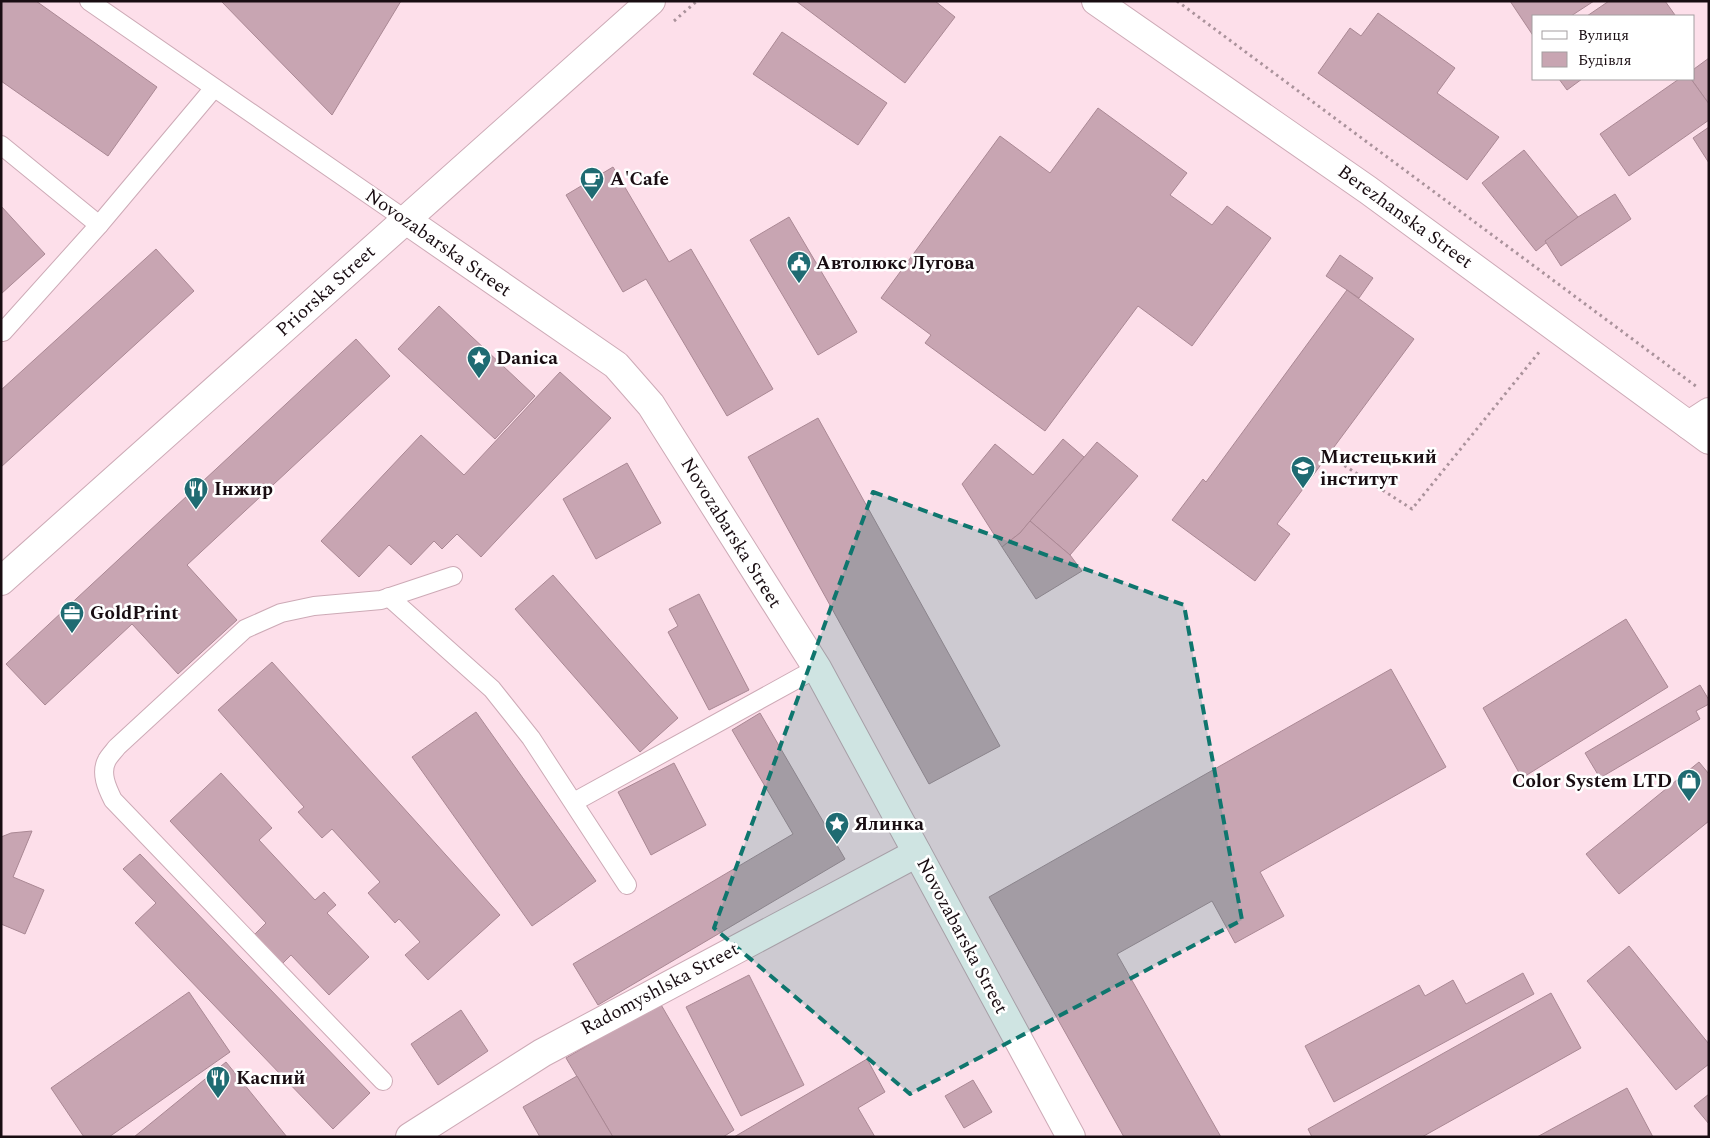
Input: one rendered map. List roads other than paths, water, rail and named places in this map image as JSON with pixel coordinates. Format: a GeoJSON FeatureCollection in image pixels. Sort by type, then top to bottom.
{"type":"FeatureCollection","features":[{"type":"Feature","properties":{"kind":"street","name":"Priorska Street"},"geometry":{"type":"LineString","coordinates":[[1,581],[651,1]]}},
{"type":"Feature","properties":{"kind":"street","name":"Berezhanska Street"},"geometry":{"type":"LineString","coordinates":[[1096,1],[1702,426]]}},
{"type":"Feature","properties":{"kind":"street","name":"Novozabarska Street"},"geometry":{"type":"LineString","coordinates":[[406,220],[616,365],[651,405],[817,668],[1071,1137]]}},
{"type":"Feature","properties":{"kind":"street","name":"Radomyshlska Street"},"geometry":{"type":"LineString","coordinates":[[410,1137],[542,1052],[917,853]]}},
{"type":"Feature","properties":{"kind":"lane","name":"Novozabarska Street"},"geometry":{"type":"LineString","coordinates":[[89,1],[406,220]]}},
{"type":"Feature","properties":{"kind":"lane"},"geometry":{"type":"LineString","coordinates":[[3,332],[100,225],[214,88]]}},
{"type":"Feature","properties":{"kind":"lane"},"geometry":{"type":"LineString","coordinates":[[1,146],[100,225]]}},
{"type":"Feature","properties":{"kind":"lane"},"geometry":{"type":"LineString","coordinates":[[383,1082],[113,800],[106,786],[104,773],[106,760],[117,747],[245,629],[281,613],[314,606],[381,600],[453,576]]}},
{"type":"Feature","properties":{"kind":"lane"},"geometry":{"type":"LineString","coordinates":[[389,598],[492,689],[531,738],[627,885]]}},
{"type":"Feature","properties":{"kind":"lane"},"geometry":{"type":"LineString","coordinates":[[574,802],[817,668]]}},
{"type":"Feature","properties":{"kind":"place","name":"A'Cafe"},"geometry":{"type":"Point","coordinates":[592,200]}},
{"type":"Feature","properties":{"kind":"place","name":"Автолюкс Лугова"},"geometry":{"type":"Point","coordinates":[799,284]}},
{"type":"Feature","properties":{"kind":"place","name":"Danica"},"geometry":{"type":"Point","coordinates":[479,379]}},
{"type":"Feature","properties":{"kind":"place","name":"Мистецький інститут"},"geometry":{"type":"Point","coordinates":[1303,489]}},
{"type":"Feature","properties":{"kind":"place","name":"Інжир"},"geometry":{"type":"Point","coordinates":[196,510]}},
{"type":"Feature","properties":{"kind":"place","name":"GoldPrint"},"geometry":{"type":"Point","coordinates":[72,634]}},
{"type":"Feature","properties":{"kind":"place","name":"Color System LTD"},"geometry":{"type":"Point","coordinates":[1689,802]}},
{"type":"Feature","properties":{"kind":"place","name":"Ялинка"},"geometry":{"type":"Point","coordinates":[837,845]}},
{"type":"Feature","properties":{"kind":"place","name":"Каспий"},"geometry":{"type":"Point","coordinates":[218,1099]}}]}
